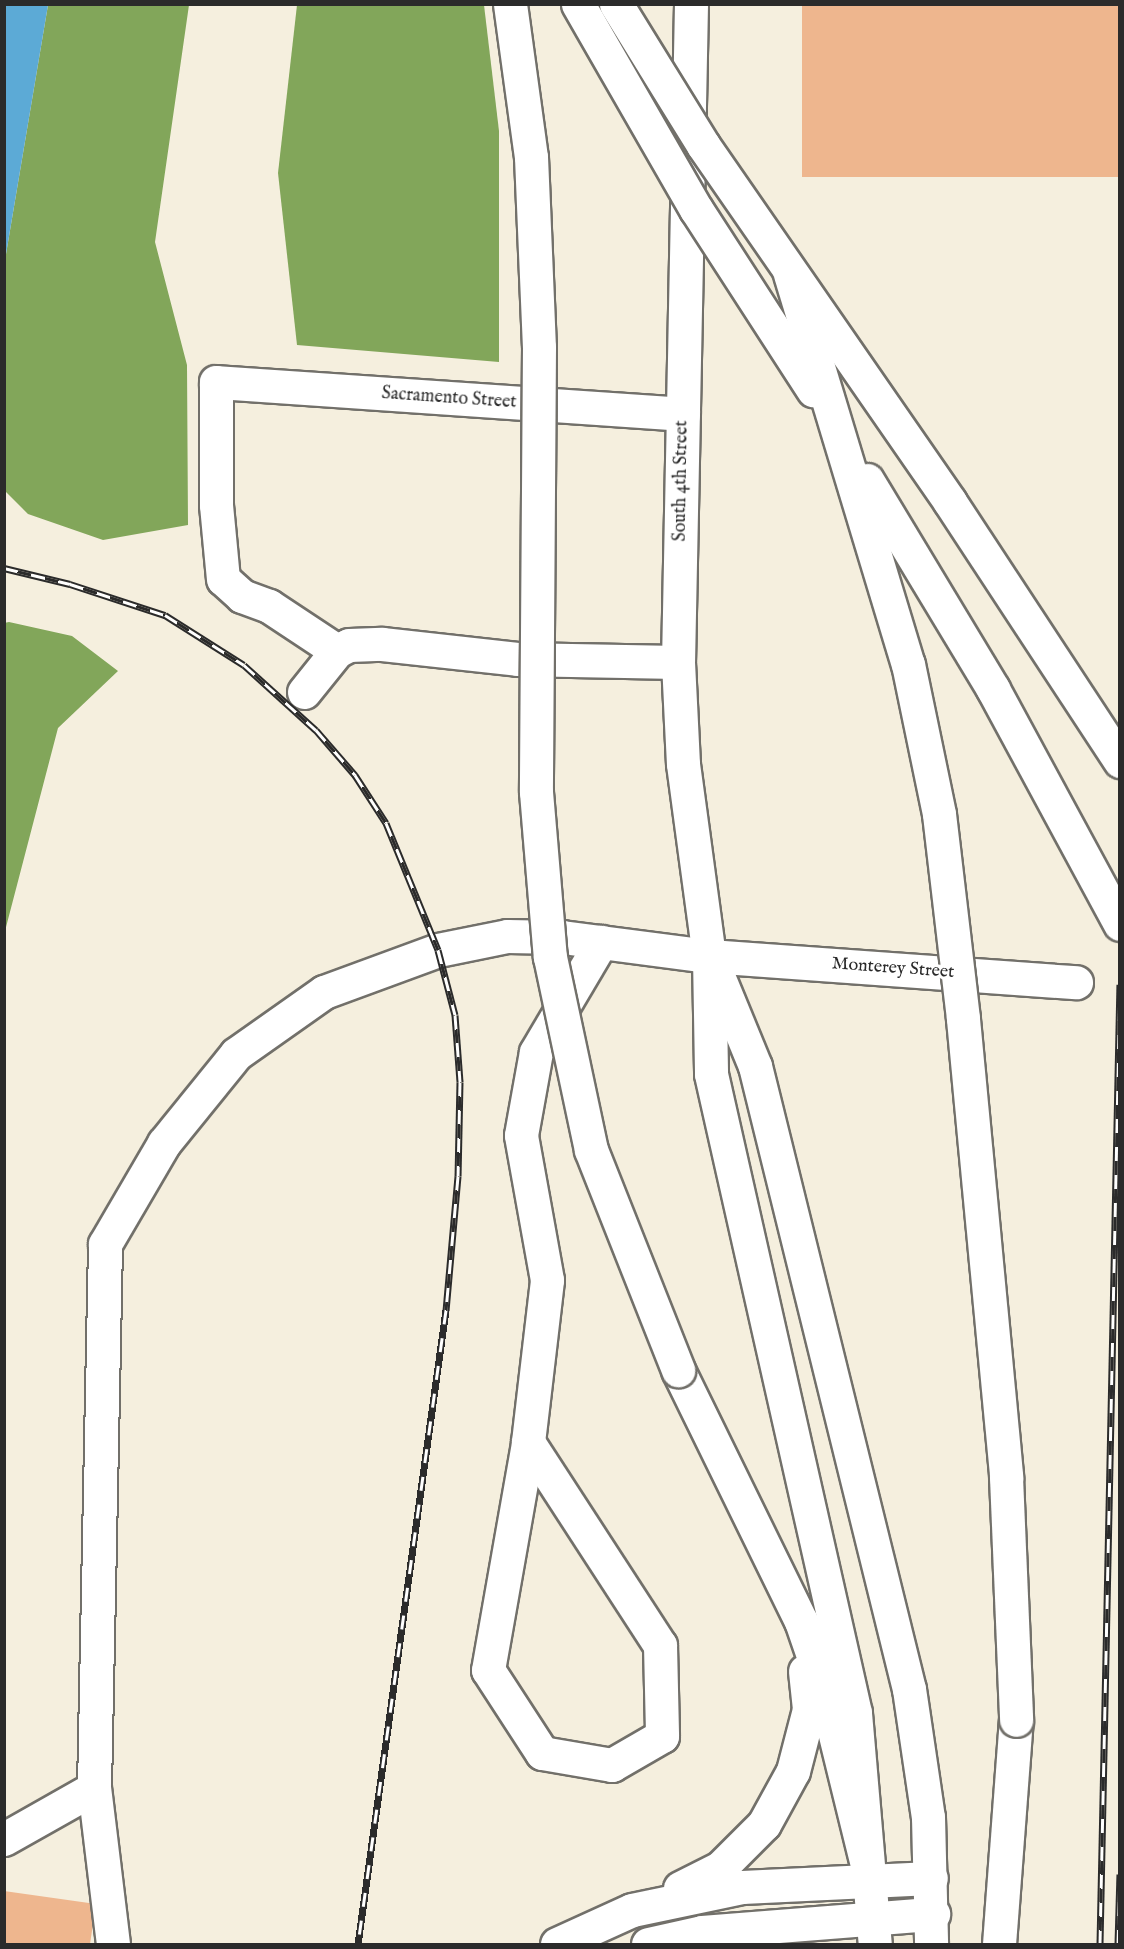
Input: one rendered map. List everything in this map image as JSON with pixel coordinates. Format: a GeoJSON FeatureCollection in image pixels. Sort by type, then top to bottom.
{"type":"FeatureCollection","features":[{"type":"Feature","properties":{"kind":"main road"},"geometry":{"type":"LineString","coordinates":[[510,4],[531,157],[539,347],[537,792],[550,957],[591,1150],[678,1370],[801,1621],[822,1682],[871,1881]]}},
{"type":"Feature","properties":{"kind":"main road"},"geometry":{"type":"LineString","coordinates":[[578,4],[696,209],[782,339],[993,689],[1119,924]]}},
{"type":"Feature","properties":{"kind":"main road"},"geometry":{"type":"LineString","coordinates":[[616,4],[703,146],[950,502],[1119,761]]}},
{"type":"Feature","properties":{"kind":"main road","name":"South 4th Street"},"geometry":{"type":"LineString","coordinates":[[691,4],[678,662],[683,764],[709,956]]}},
{"type":"Feature","properties":{"kind":"main road"},"geometry":{"type":"LineString","coordinates":[[790,274],[908,664],[939,814],[963,1019],[1006,1478],[1016,1720],[999,1944]]}},
{"type":"Feature","properties":{"kind":"main road","name":"Sacramento Street"},"geometry":{"type":"LineString","coordinates":[[338,651],[269,606],[242,596],[223,579],[216,505],[216,382],[683,414]]}},
{"type":"Feature","properties":{"kind":"main road"},"geometry":{"type":"LineString","coordinates":[[304,692],[338,651],[349,645],[382,644],[517,659],[678,662]]}},
{"type":"Feature","properties":{"kind":"main road","name":"Monterey Street"},"geometry":{"type":"LineString","coordinates":[[113,1944],[94,1788],[105,1244],[164,1143],[236,1054],[324,992],[438,950],[507,936],[601,942],[709,956],[1076,982]]}},
{"type":"Feature","properties":{"kind":"main road"},"geometry":{"type":"LineString","coordinates":[[528,1442],[660,1645],[662,1736],[612,1765],[542,1753],[489,1670],[528,1442],[547,1280],[521,1135],[536,1052],[601,942]]}},
{"type":"Feature","properties":{"kind":"main road"},"geometry":{"type":"LineString","coordinates":[[648,1944],[702,1932],[932,1929],[928,1817],[909,1689],[840,1399],[755,1066],[709,956]]}},
{"type":"Feature","properties":{"kind":"main road"},"geometry":{"type":"LineString","coordinates":[[709,956],[711,1074],[855,1713],[875,1931]]}},
{"type":"Feature","properties":{"kind":"main road"},"geometry":{"type":"LineString","coordinates":[[557,1944],[720,1868],[764,1824],[793,1770],[809,1709],[801,1621]]}},
{"type":"Feature","properties":{"kind":"main road"},"geometry":{"type":"LineString","coordinates":[[4,1839],[94,1788]]}},
{"type":"Feature","properties":{"kind":"main road"},"geometry":{"type":"LineString","coordinates":[[632,1911],[742,1887],[931,1878]]}},
{"type":"Feature","properties":{"kind":"main road"},"geometry":{"type":"LineString","coordinates":[[702,1932],[764,1944]]}},
{"type":"Feature","properties":{"kind":"green space"},"geometry":{"type":"Polygon","coordinates":[[[48,5],[189,5],[155,242],[187,365],[188,525],[103,540],[28,514],[5,491],[5,260],[48,5]]]}},
{"type":"Feature","properties":{"kind":"green space"},"geometry":{"type":"Polygon","coordinates":[[[297,5],[484,5],[499,131],[499,362],[297,345],[278,173],[297,5]]]}},
{"type":"Feature","properties":{"kind":"green space"},"geometry":{"type":"Polygon","coordinates":[[[9,622],[72,636],[118,671],[58,728],[5,931],[4,623],[9,622]]]}},
{"type":"Feature","properties":{"kind":"water"},"geometry":{"type":"Polygon","coordinates":[[[4,5],[48,5],[5,260],[4,5]]]}},
{"type":"Feature","properties":{"kind":"building"},"geometry":{"type":"Polygon","coordinates":[[[802,4],[1120,4],[1120,177],[802,177],[802,4]]]}},
{"type":"Feature","properties":{"kind":"building"},"geometry":{"type":"Polygon","coordinates":[[[4,1891],[96,1904],[90,1944],[4,1944],[4,1891]]]}},
{"type":"Feature","properties":{"kind":"railway"},"geometry":{"type":"LineString","coordinates":[[4,568],[70,584],[165,615],[244,665],[316,730],[355,775],[386,823],[438,950],[455,1015],[460,1082],[458,1176],[446,1310],[358,1944]]}},
{"type":"Feature","properties":{"kind":"railway"},"geometry":{"type":"LineString","coordinates":[[1100,1944],[1120,984]]}},
{"type":"Feature","properties":{"kind":"railway"},"geometry":{"type":"LineString","coordinates":[[1118,1944],[1120,1874]]}}]}
